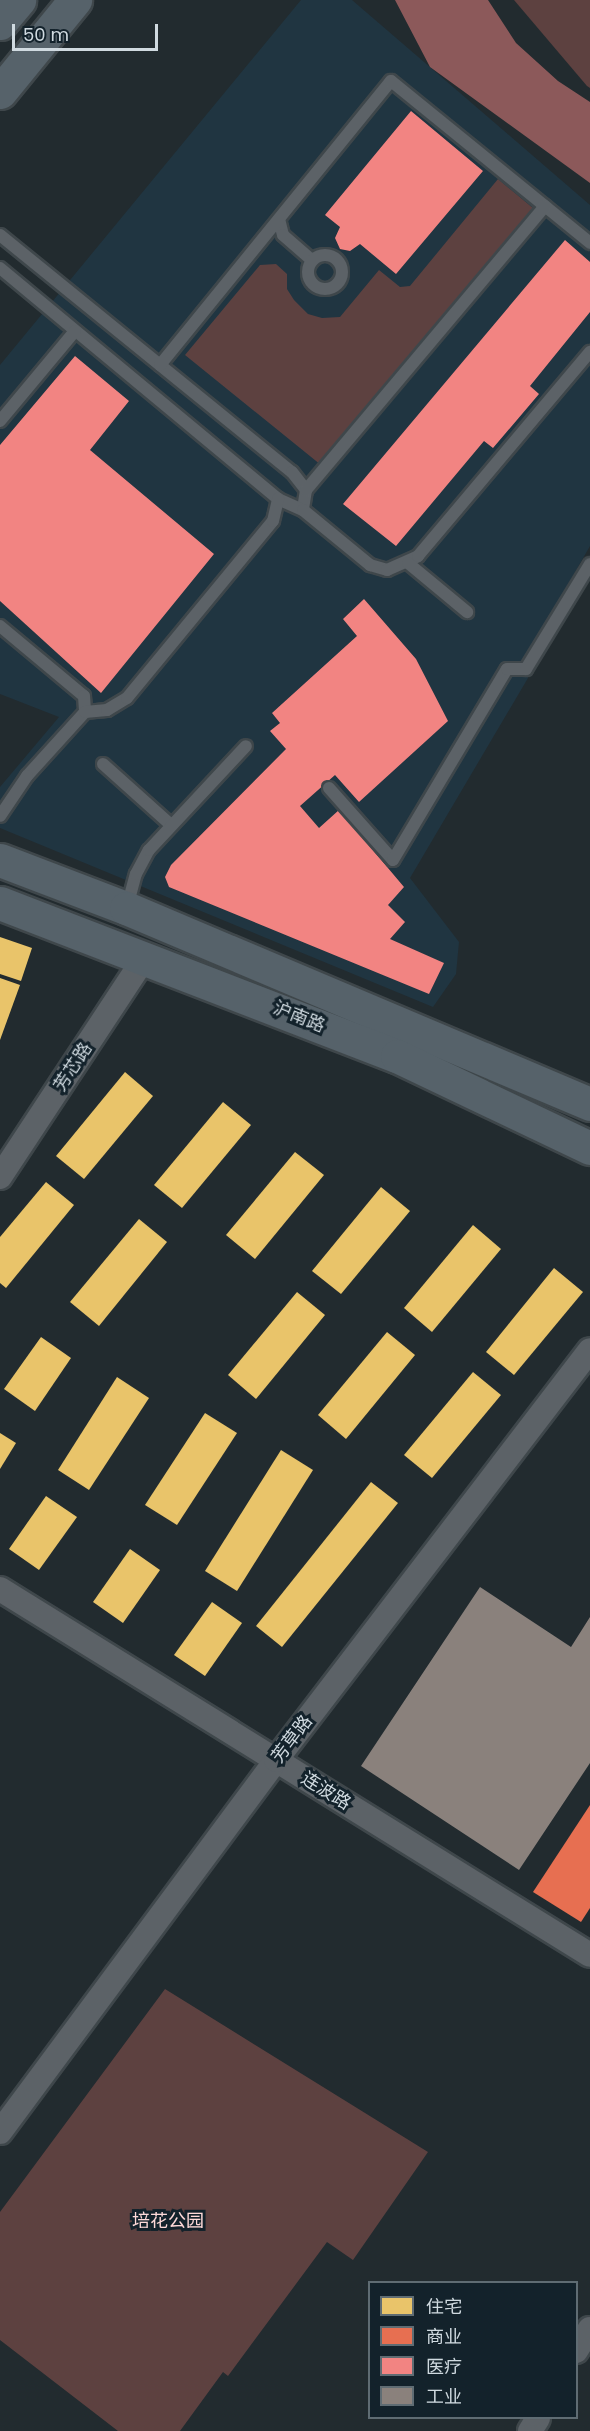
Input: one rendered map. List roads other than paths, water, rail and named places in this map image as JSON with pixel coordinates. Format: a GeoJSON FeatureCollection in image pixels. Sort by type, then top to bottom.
{"type":"FeatureCollection","features":[{"type":"Feature","properties":{"kind":"main road"},"geometry":{"type":"LineString","coordinates":[[0,23],[19,0]]}},
{"type":"Feature","properties":{"kind":"main road"},"geometry":{"type":"LineString","coordinates":[[0,92],[75,0]]}},
{"type":"Feature","properties":{"kind":"main road","name":"沪南路"},"geometry":{"type":"LineString","coordinates":[[0,860],[126,908],[590,1104]]}},
{"type":"Feature","properties":{"kind":"main road","name":"沪南路"},"geometry":{"type":"LineString","coordinates":[[0,903],[397,1056],[590,1148]]}},
{"type":"Feature","properties":{"kind":"street","name":"芳芯路"},"geometry":{"type":"LineString","coordinates":[[0,1177],[145,957]]}},
{"type":"Feature","properties":{"kind":"street","name":"芳草路"},"geometry":{"type":"LineString","coordinates":[[0,2132],[276,1760],[590,1350]]}},
{"type":"Feature","properties":{"kind":"street","name":"连波路"},"geometry":{"type":"LineString","coordinates":[[0,1588],[590,1955]]}},
{"type":"Feature","properties":{"kind":"street"},"geometry":{"type":"LineString","coordinates":[[578,2348],[590,2329]]}},
{"type":"Feature","properties":{"kind":"lane"},"geometry":{"type":"LineString","coordinates":[[160,365],[391,81],[590,243]]}},
{"type":"Feature","properties":{"kind":"lane"},"geometry":{"type":"LineString","coordinates":[[303,510],[306,490],[545,206]]}},
{"type":"Feature","properties":{"kind":"lane"},"geometry":{"type":"LineString","coordinates":[[279,219],[283,235],[312,260]]}},
{"type":"Feature","properties":{"kind":"lane"},"geometry":{"type":"LineString","coordinates":[[266,236],[283,235]]}},
{"type":"Feature","properties":{"kind":"lane"},"geometry":{"type":"LineString","coordinates":[[0,236],[292,472],[306,490]]}},
{"type":"Feature","properties":{"kind":"lane"},"geometry":{"type":"LineString","coordinates":[[0,268],[278,500],[303,510],[370,565],[387,570],[408,563],[418,556],[590,352]]}},
{"type":"Feature","properties":{"kind":"lane"},"geometry":{"type":"LineString","coordinates":[[0,421],[75,331]]}},
{"type":"Feature","properties":{"kind":"lane"},"geometry":{"type":"LineString","coordinates":[[84,712],[107,710],[127,698],[273,521],[278,500]]}},
{"type":"Feature","properties":{"kind":"lane"},"geometry":{"type":"LineString","coordinates":[[408,563],[468,612]]}},
{"type":"Feature","properties":{"kind":"lane"},"geometry":{"type":"LineString","coordinates":[[330,788],[393,860],[507,669],[526,669],[590,564]]}},
{"type":"Feature","properties":{"kind":"lane"},"geometry":{"type":"LineString","coordinates":[[0,626],[84,696],[84,712],[27,777],[0,816]]}},
{"type":"Feature","properties":{"kind":"lane"},"geometry":{"type":"LineString","coordinates":[[126,908],[136,874],[148,850],[246,746]]}},
{"type":"Feature","properties":{"kind":"lane"},"geometry":{"type":"LineString","coordinates":[[103,764],[171,825]]}},
{"type":"Feature","properties":{"kind":"park label","name":"培花公园"},"geometry":{"type":"Point","coordinates":[168,2221]}}]}
